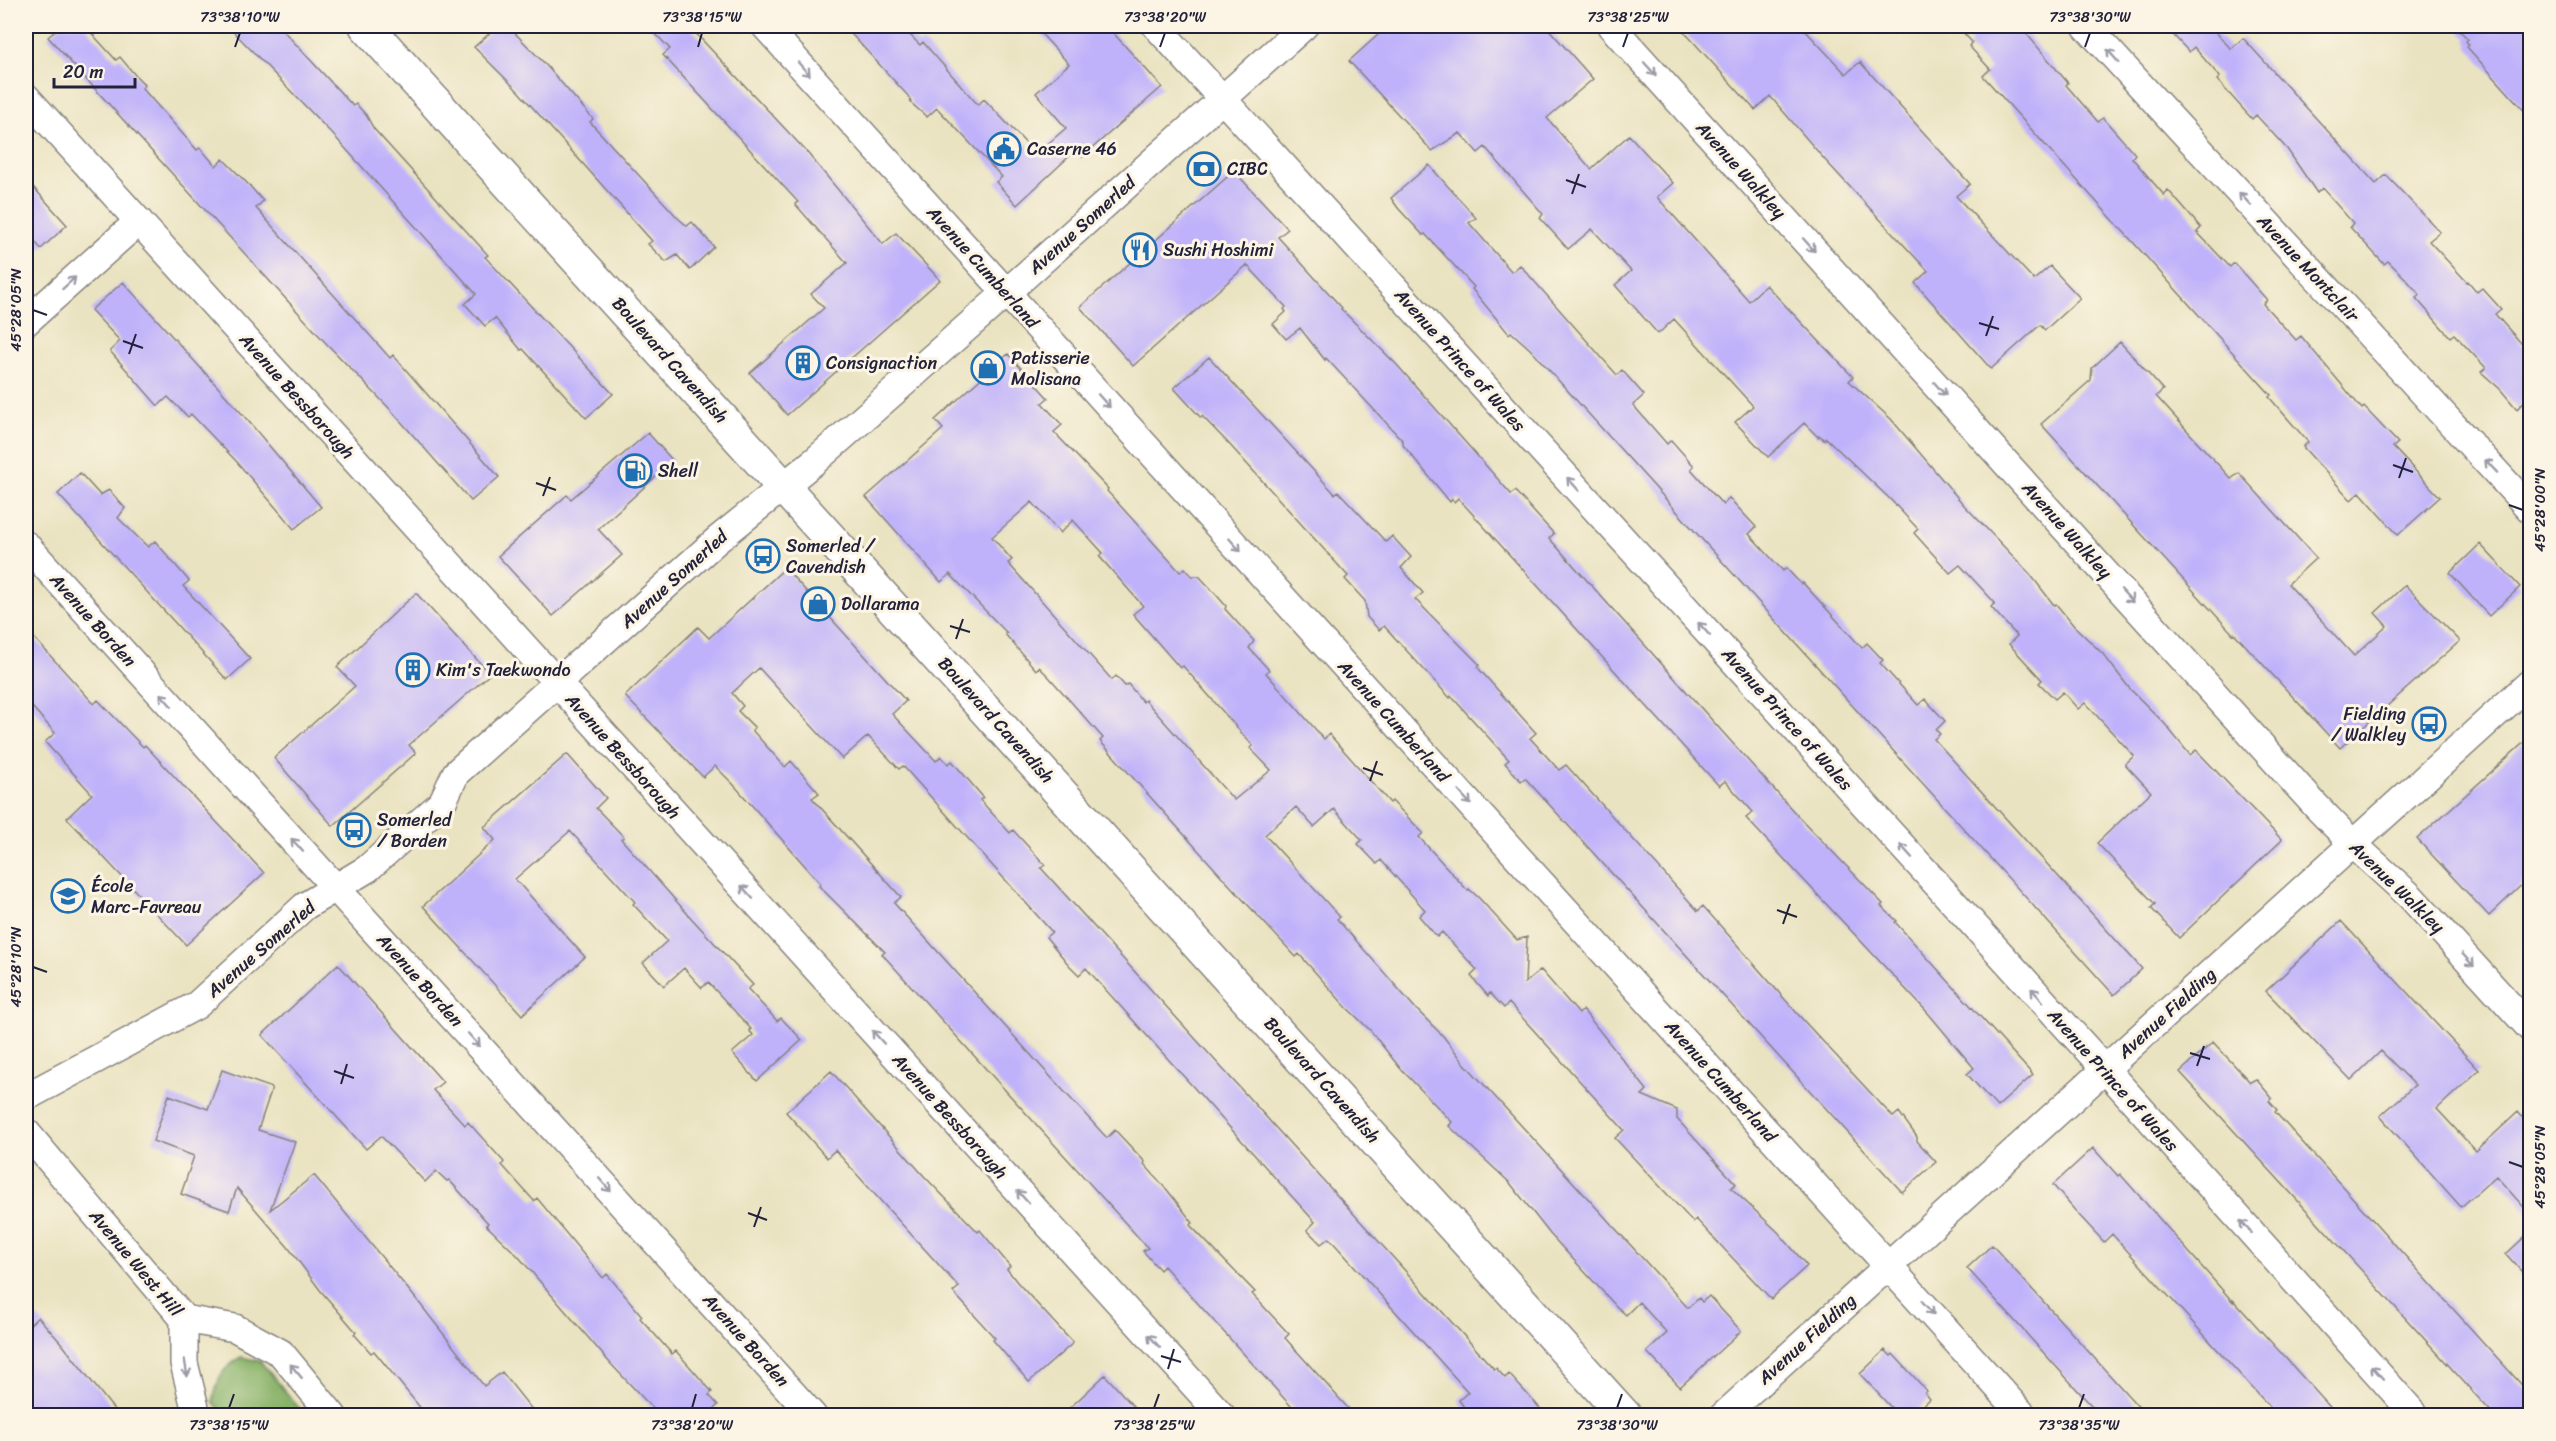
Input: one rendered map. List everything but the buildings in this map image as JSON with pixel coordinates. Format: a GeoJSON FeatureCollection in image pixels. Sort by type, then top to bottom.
{"type":"FeatureCollection","features":[{"type":"Feature","properties":{"kind":"main road","name":"Boulevard Cavendish"},"geometry":{"type":"LineString","coordinates":[[366,26],[785,485],[1625,1416]]}},
{"type":"Feature","properties":{"kind":"street","name":"Avenue Cumberland"},"geometry":{"type":"LineString","coordinates":[[765,26],[2024,1416]]}},
{"type":"Feature","properties":{"kind":"street","name":"Avenue Prince of Wales"},"geometry":{"type":"LineString","coordinates":[[1156,26],[2105,1069],[2416,1416]]}},
{"type":"Feature","properties":{"kind":"street","name":"Avenue Somerled"},"geometry":{"type":"LineString","coordinates":[[26,1097],[197,1005],[305,906],[367,869],[442,802],[456,773],[737,523],[785,485],[1006,293],[1304,26]]}},
{"type":"Feature","properties":{"kind":"street","name":"Avenue Walkley"},"geometry":{"type":"LineString","coordinates":[[1611,26],[2353,844],[2410,896],[2530,1028]]}},
{"type":"Feature","properties":{"kind":"street","name":"Avenue Montclair"},"geometry":{"type":"LineString","coordinates":[[2086,26],[2530,509]]}},
{"type":"Feature","properties":{"kind":"street","name":"Avenue Bessborough"},"geometry":{"type":"LineString","coordinates":[[26,97],[1222,1416]]}},
{"type":"Feature","properties":{"kind":"street"},"geometry":{"type":"LineString","coordinates":[[26,322],[138,221]]}},
{"type":"Feature","properties":{"kind":"street","name":"Avenue Borden"},"geometry":{"type":"LineString","coordinates":[[26,545],[813,1416]]}},
{"type":"Feature","properties":{"kind":"street","name":"Avenue Fielding"},"geometry":{"type":"LineString","coordinates":[[1723,1416],[2530,683]]}},
{"type":"Feature","properties":{"kind":"street","name":"Avenue West Hill"},"geometry":{"type":"LineString","coordinates":[[26,1131],[184,1319],[184,1363],[197,1416]]}},
{"type":"Feature","properties":{"kind":"street"},"geometry":{"type":"LineString","coordinates":[[184,1319],[235,1328],[281,1353],[333,1416]]}},
{"type":"Feature","properties":{"kind":"green space"},"geometry":{"type":"Polygon","coordinates":[[[241,1357],[260,1361],[305,1415],[224,1415],[213,1402],[217,1386],[224,1370],[241,1357]]]}},
{"type":"Feature","properties":{"kind":"place","name":"Caserne 46"},"geometry":{"type":"Point","coordinates":[1004,149]}},
{"type":"Feature","properties":{"kind":"place","name":"CIBC"},"geometry":{"type":"Point","coordinates":[1204,169]}},
{"type":"Feature","properties":{"kind":"place","name":"Sushi Hoshimi"},"geometry":{"type":"Point","coordinates":[1140,250]}},
{"type":"Feature","properties":{"kind":"place","name":"Consignaction"},"geometry":{"type":"Point","coordinates":[803,363]}},
{"type":"Feature","properties":{"kind":"place","name":"Patisserie Molisana"},"geometry":{"type":"Point","coordinates":[988,368]}},
{"type":"Feature","properties":{"kind":"place","name":"Shell"},"geometry":{"type":"Point","coordinates":[635,471]}},
{"type":"Feature","properties":{"kind":"place","name":"Somerled / Cavendish"},"geometry":{"type":"Point","coordinates":[763,556]}},
{"type":"Feature","properties":{"kind":"place","name":"Dollarama"},"geometry":{"type":"Point","coordinates":[818,604]}},
{"type":"Feature","properties":{"kind":"place","name":"Kim's Taekwondo"},"geometry":{"type":"Point","coordinates":[413,670]}},
{"type":"Feature","properties":{"kind":"place","name":"Fielding / Walkley"},"geometry":{"type":"Point","coordinates":[2429,724]}},
{"type":"Feature","properties":{"kind":"place","name":"Somerled / Borden"},"geometry":{"type":"Point","coordinates":[354,830]}},
{"type":"Feature","properties":{"kind":"place","name":"École Marc-Favreau"},"geometry":{"type":"Point","coordinates":[68,896]}}]}
